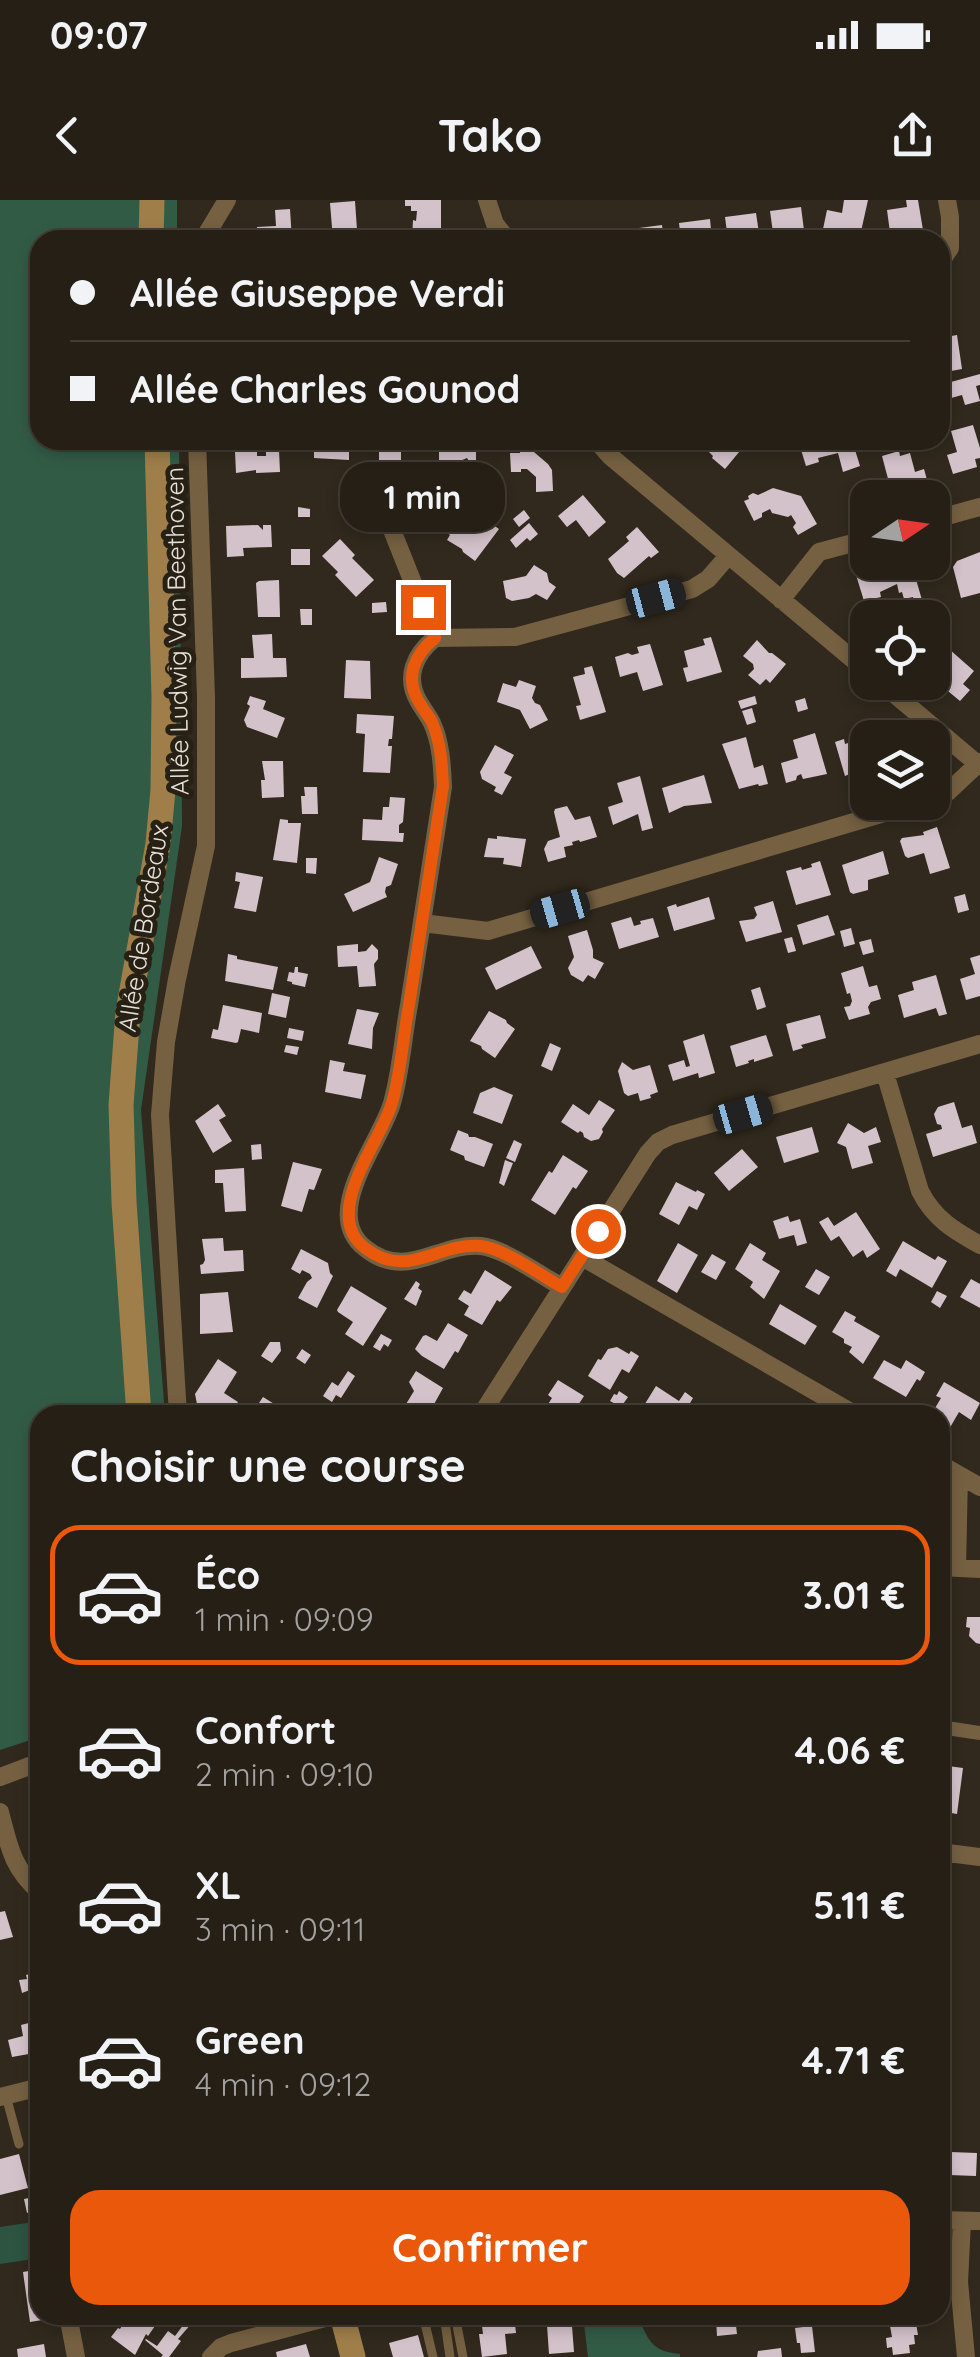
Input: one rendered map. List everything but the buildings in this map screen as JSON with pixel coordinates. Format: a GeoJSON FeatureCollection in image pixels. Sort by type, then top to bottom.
{"type":"FeatureCollection","features":[{"type":"Feature","properties":{"kind":"main road"},"geometry":{"type":"LineString","coordinates":[[151,230],[152,200]]}},
{"type":"Feature","properties":{"kind":"main road","name":"Allée de Bordeaux"},"geometry":{"type":"LineString","coordinates":[[138,1405],[120,1104],[128,1012],[158,844],[163,790],[157,450]]}},
{"type":"Feature","properties":{"kind":"main road"},"geometry":{"type":"LineString","coordinates":[[342,2325],[352,2357]]}},
{"type":"Feature","properties":{"kind":"street"},"geometry":{"type":"LineString","coordinates":[[209,230],[228,200]]}},
{"type":"Feature","properties":{"kind":"street"},"geometry":{"type":"LineString","coordinates":[[486,200],[500,230]]}},
{"type":"Feature","properties":{"kind":"street"},"geometry":{"type":"LineString","coordinates":[[947,200],[950,230]]}},
{"type":"Feature","properties":{"kind":"street","name":"Allée Ludwig Van Beethoven"},"geometry":{"type":"LineString","coordinates":[[177,1405],[160,1114],[166,1042],[206,846],[206,697],[197,450]]}},
{"type":"Feature","properties":{"kind":"street"},"geometry":{"type":"LineString","coordinates":[[602,450],[850,657]]}},
{"type":"Feature","properties":{"kind":"street"},"geometry":{"type":"LineString","coordinates":[[950,515],[980,507]]}},
{"type":"Feature","properties":{"kind":"street"},"geometry":{"type":"LineString","coordinates":[[386,515],[435,638]]}},
{"type":"Feature","properties":{"kind":"street"},"geometry":{"type":"LineString","coordinates":[[781,600],[819,552],[850,544]]}},
{"type":"Feature","properties":{"kind":"street"},"geometry":{"type":"LineString","coordinates":[[562,1287],[483,1246],[456,1248],[407,1263],[389,1261],[362,1246],[350,1226],[349,1198],[393,1101],[443,786],[442,758],[431,720],[412,688],[411,675],[424,647],[435,638],[515,638],[692,589],[708,580],[728,556]]}},
{"type":"Feature","properties":{"kind":"street"},"geometry":{"type":"LineString","coordinates":[[902,700],[979,764],[950,790]]}},
{"type":"Feature","properties":{"kind":"street"},"geometry":{"type":"LineString","coordinates":[[422,924],[488,930],[860,820]]}},
{"type":"Feature","properties":{"kind":"street"},"geometry":{"type":"LineString","coordinates":[[487,1405],[648,1153],[664,1138],[980,1044]]}},
{"type":"Feature","properties":{"kind":"street"},"geometry":{"type":"LineString","coordinates":[[885,1073],[926,1204],[951,1228],[980,1245]]}},
{"type":"Feature","properties":{"kind":"street"},"geometry":{"type":"LineString","coordinates":[[582,1257],[839,1405]]}},
{"type":"Feature","properties":{"kind":"street"},"geometry":{"type":"LineString","coordinates":[[950,1470],[980,1486]]}},
{"type":"Feature","properties":{"kind":"street"},"geometry":{"type":"LineString","coordinates":[[950,1550],[959,1475]]}},
{"type":"Feature","properties":{"kind":"street"},"geometry":{"type":"LineString","coordinates":[[950,1567],[980,1569]]}},
{"type":"Feature","properties":{"kind":"street"},"geometry":{"type":"LineString","coordinates":[[950,1728],[980,1733]]}},
{"type":"Feature","properties":{"kind":"street"},"geometry":{"type":"LineString","coordinates":[[0,1778],[30,1766]]}},
{"type":"Feature","properties":{"kind":"street"},"geometry":{"type":"LineString","coordinates":[[0,1812],[13,1860],[30,1883]]}},
{"type":"Feature","properties":{"kind":"street"},"geometry":{"type":"LineString","coordinates":[[950,1853],[980,1857]]}},
{"type":"Feature","properties":{"kind":"street"},"geometry":{"type":"LineString","coordinates":[[3,2097],[30,2090]]}},
{"type":"Feature","properties":{"kind":"street"},"geometry":{"type":"LineString","coordinates":[[966,2357],[958,2282],[971,2221]]}},
{"type":"Feature","properties":{"kind":"street"},"geometry":{"type":"LineString","coordinates":[[70,2325],[76,2357]]}},
{"type":"Feature","properties":{"kind":"street"},"geometry":{"type":"LineString","coordinates":[[211,2357],[231,2342],[299,2325]]}},
{"type":"Feature","properties":{"kind":"lane"},"geometry":{"type":"LineString","coordinates":[[3,2097],[19,2144]]}},
{"type":"Feature","properties":{"kind":"lane"},"geometry":{"type":"LineString","coordinates":[[425,2325],[433,2357]]}},
{"type":"Feature","properties":{"kind":"lane"},"geometry":{"type":"LineString","coordinates":[[445,2325],[450,2357]]}},
{"type":"Feature","properties":{"kind":"lane"},"geometry":{"type":"LineString","coordinates":[[458,2325],[463,2357]]}},
{"type":"Feature","properties":{"kind":"green space"},"geometry":{"type":"Polygon","coordinates":[[[0,200],[177,200],[177,230],[30,230],[30,450],[179,450],[182,826],[141,1110],[164,1405],[30,1405],[30,1740],[0,1750],[0,200]]]}},
{"type":"Feature","properties":{"kind":"green space"},"geometry":{"type":"Polygon","coordinates":[[[30,2222],[30,2260],[0,2264],[0,2227],[30,2222]]]}},
{"type":"Feature","properties":{"kind":"green space"},"geometry":{"type":"Polygon","coordinates":[[[584,2325],[642,2325],[656,2347],[680,2354],[680,2357],[588,2357],[584,2325]]]}},
{"type":"Feature","properties":{"kind":"route"},"geometry":{"type":"LineString","coordinates":[[423,607],[435,638],[416,659],[412,688],[438,740],[443,786],[393,1101],[349,1198],[350,1226],[362,1246],[389,1261],[407,1263],[456,1248],[483,1246],[562,1287],[598,1231]]}}]}
